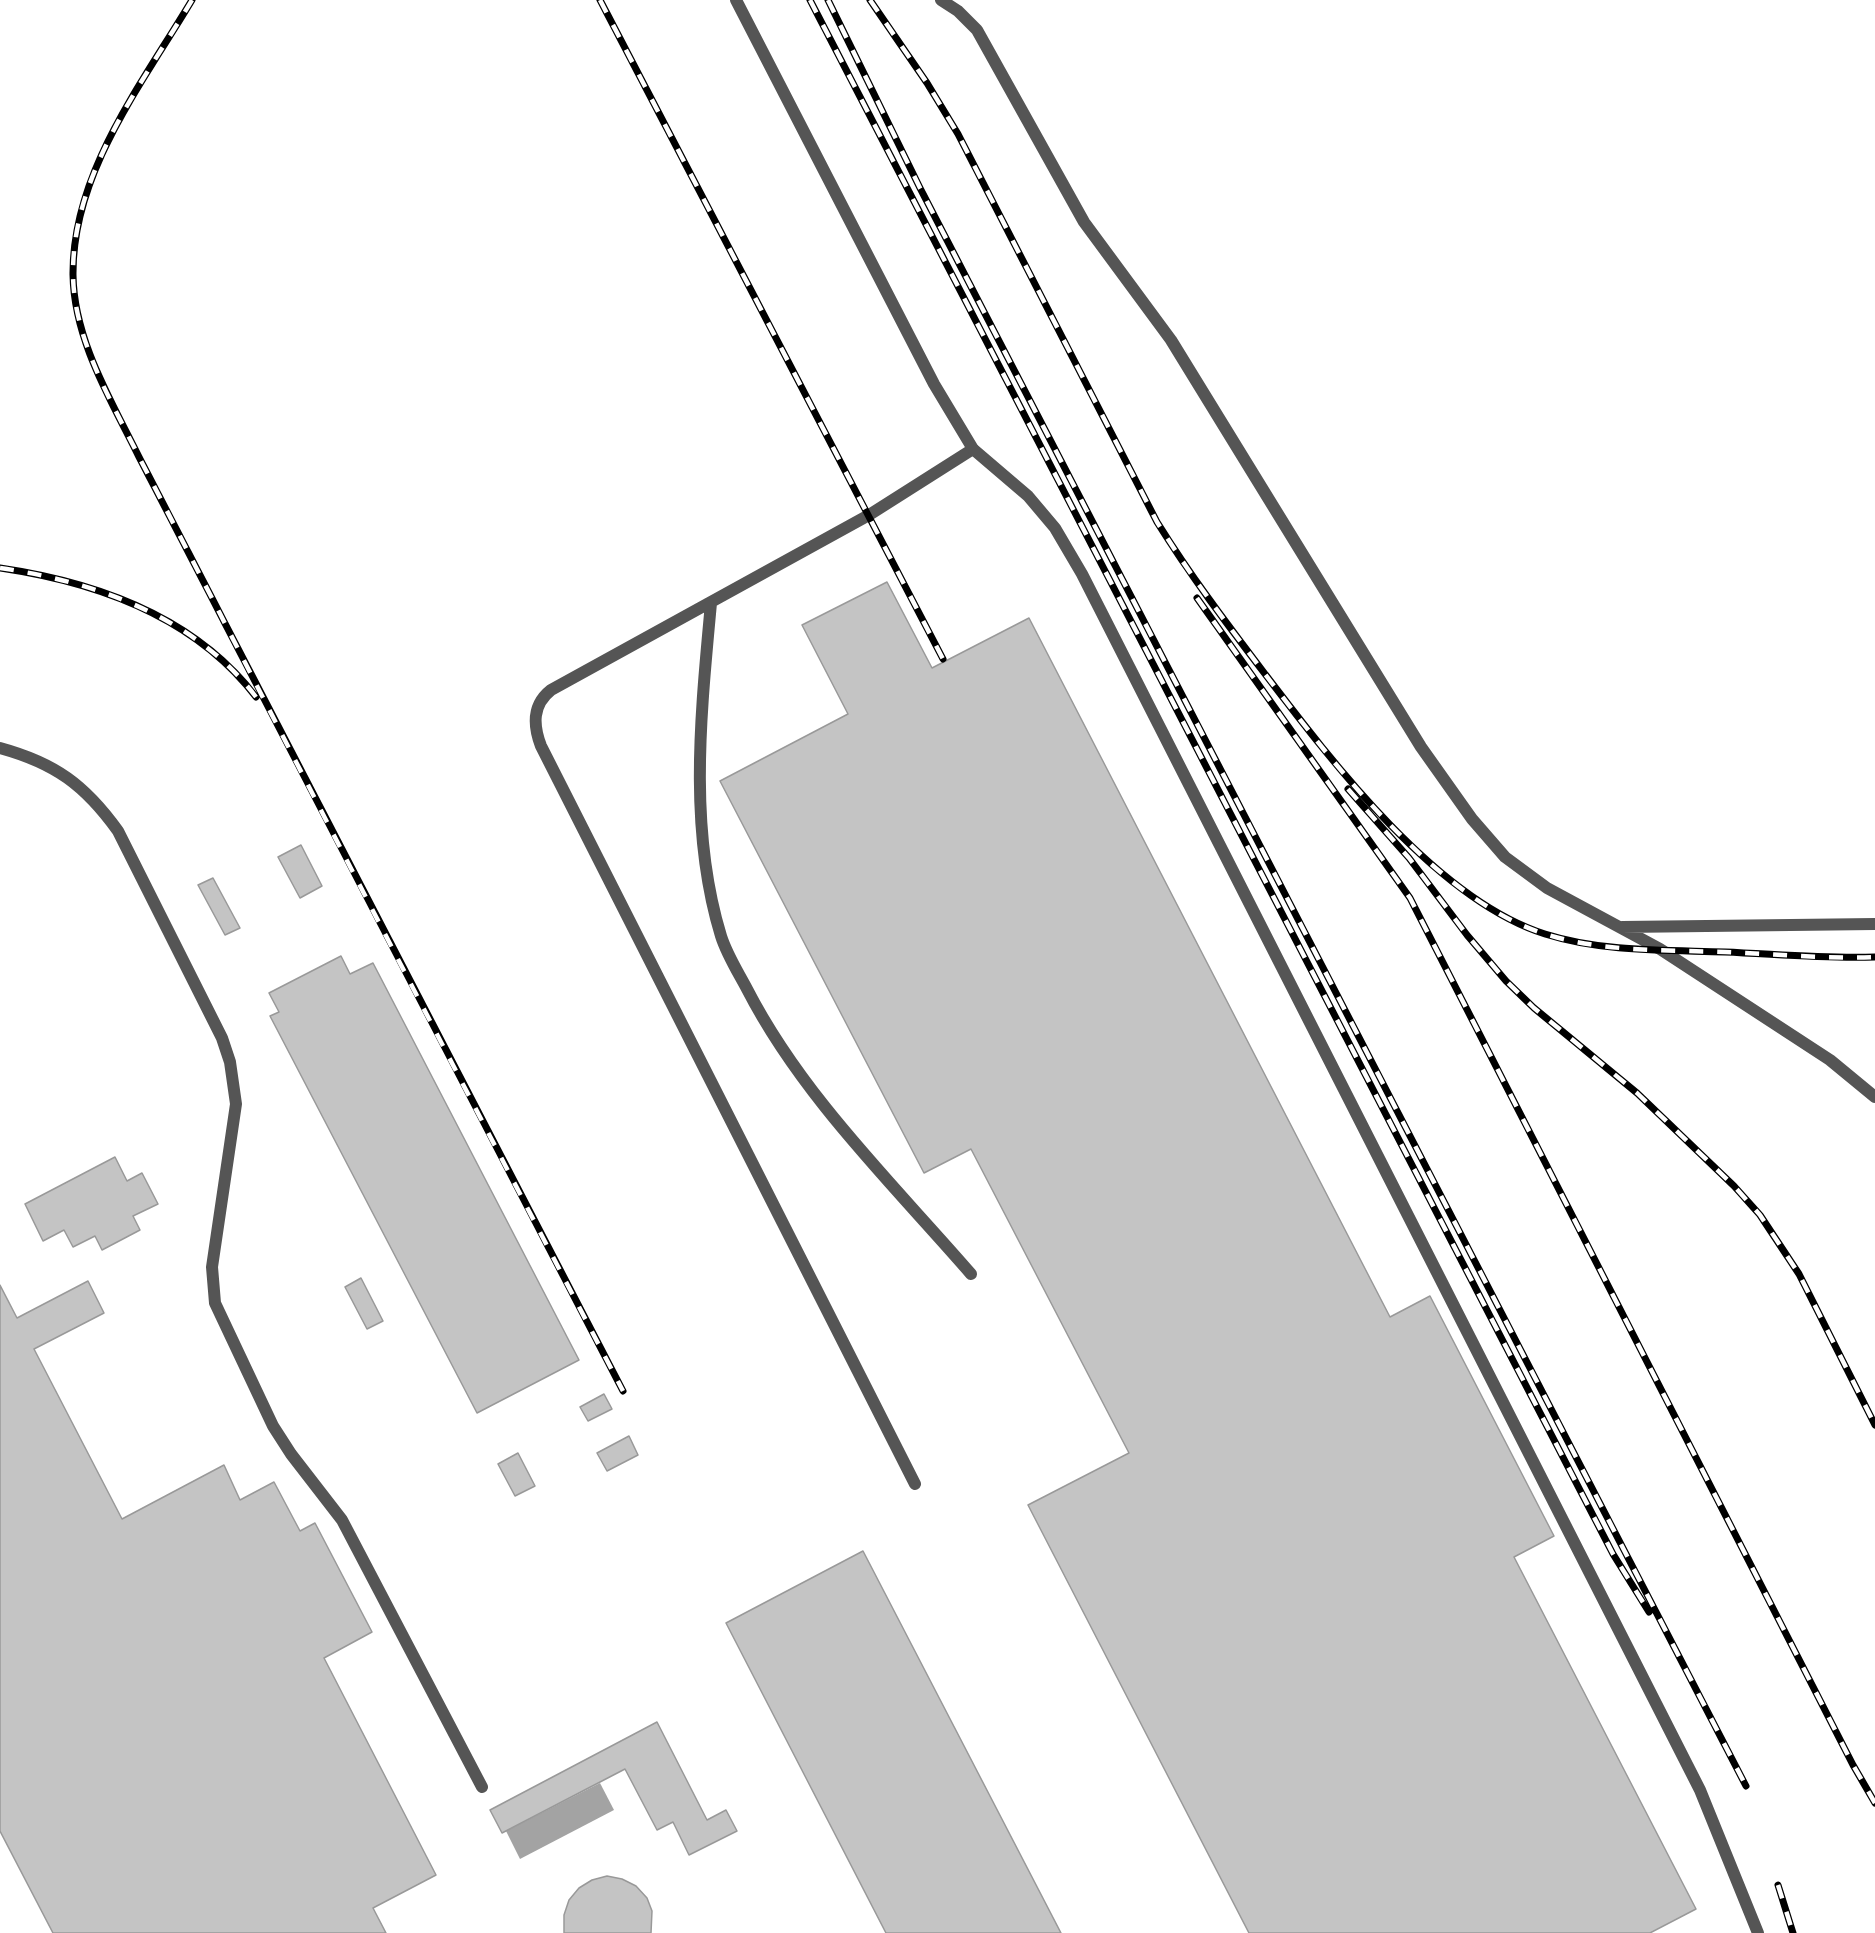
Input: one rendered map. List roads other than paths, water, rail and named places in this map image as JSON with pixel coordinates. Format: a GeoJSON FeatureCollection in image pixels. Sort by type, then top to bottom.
{"type":"FeatureCollection","features":[{"type":"Feature","properties":{"kind":"street"},"geometry":{"type":"LineString","coordinates":[[736,0],[934,384],[973,449],[1028,496],[1055,528],[1082,574],[1700,1790],[1758,1933]]}},
{"type":"Feature","properties":{"kind":"street"},"geometry":{"type":"LineString","coordinates":[[940,0],[958,10],[977,30],[1084,222],[1171,340],[1421,747],[1472,819],[1505,857],[1547,888],[1660,949],[1830,1060],[1875,1097]]}},
{"type":"Feature","properties":{"kind":"street"},"geometry":{"type":"LineString","coordinates":[[915,1484],[536,732],[537,707],[542,697],[551,690],[869,515],[973,449]]}},
{"type":"Feature","properties":{"kind":"street"},"geometry":{"type":"LineString","coordinates":[[711,603],[700,732],[699,796],[712,903],[722,939],[779,1046],[855,1140],[971,1274]]}},
{"type":"Feature","properties":{"kind":"street"},"geometry":{"type":"LineString","coordinates":[[0,748],[50,765],[74,781],[97,801],[118,831],[222,1038],[231,1062],[236,1104],[212,1267],[215,1303],[273,1426],[291,1454],[342,1520],[482,1787]]}},
{"type":"Feature","properties":{"kind":"street"},"geometry":{"type":"LineString","coordinates":[[1620,927],[1875,924]]}},
{"type":"Feature","properties":{"kind":"railway"},"geometry":{"type":"LineString","coordinates":[[192,0],[113,131],[84,201],[76,237],[73,275],[75,299],[87,346],[106,392],[139,457],[623,1391]]}},
{"type":"Feature","properties":{"kind":"railway"},"geometry":{"type":"LineString","coordinates":[[600,0],[943,659]]}},
{"type":"Feature","properties":{"kind":"railway"},"geometry":{"type":"LineString","coordinates":[[810,0],[1613,1554],[1649,1612]]}},
{"type":"Feature","properties":{"kind":"railway"},"geometry":{"type":"LineString","coordinates":[[828,0],[920,188],[1746,1786]]}},
{"type":"Feature","properties":{"kind":"railway"},"geometry":{"type":"LineString","coordinates":[[870,0],[927,83],[958,134],[1157,522],[1223,618],[1322,747],[1390,824],[1427,860],[1465,891],[1505,917],[1545,934],[1567,940],[1634,949],[1819,957],[1875,957]]}},
{"type":"Feature","properties":{"kind":"railway"},"geometry":{"type":"LineString","coordinates":[[0,568],[72,583],[141,608],[174,625],[204,645],[231,669],[256,697]]}},
{"type":"Feature","properties":{"kind":"railway"},"geometry":{"type":"LineString","coordinates":[[1197,598],[1410,898],[1853,1765],[1875,1803]]}},
{"type":"Feature","properties":{"kind":"railway"},"geometry":{"type":"LineString","coordinates":[[1348,789],[1409,858],[1467,935],[1506,981],[1534,1008],[1637,1093],[1734,1186],[1760,1215],[1799,1274],[1875,1425]]}},
{"type":"Feature","properties":{"kind":"railway"},"geometry":{"type":"LineString","coordinates":[[1778,1885],[1793,1933]]}}]}
